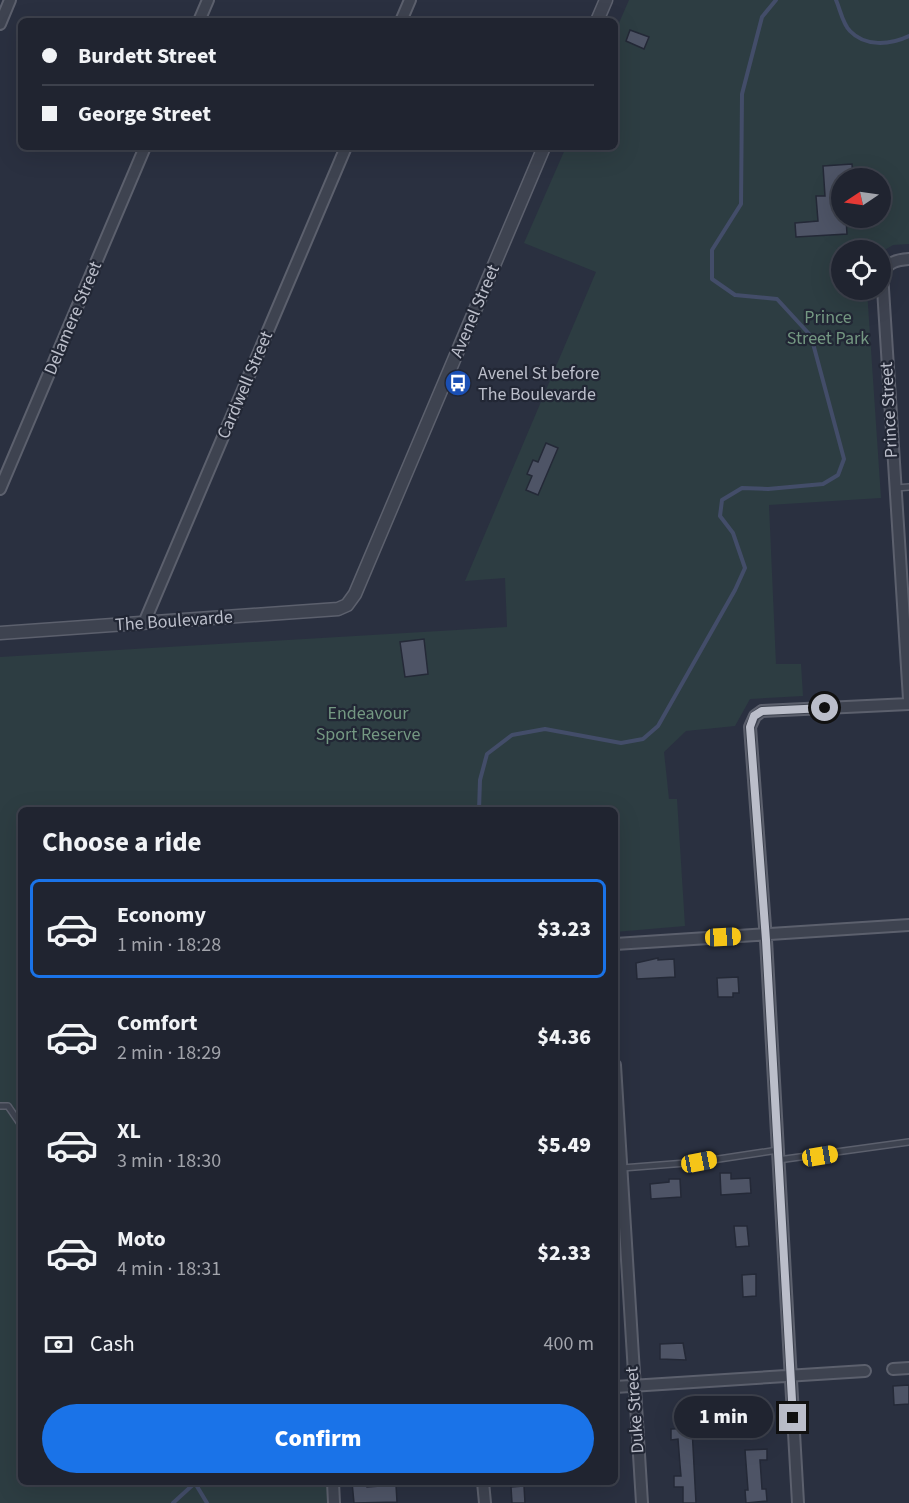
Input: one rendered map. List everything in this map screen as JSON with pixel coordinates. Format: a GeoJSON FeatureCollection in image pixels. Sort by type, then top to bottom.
{"type":"FeatureCollection","features":[{"type":"Feature","properties":{"kind":"street"},"geometry":{"type":"LineString","coordinates":[[0,24],[3,10],[10,0]]}},
{"type":"Feature","properties":{"kind":"street"},"geometry":{"type":"LineString","coordinates":[[200,18],[208,0]]}},
{"type":"Feature","properties":{"kind":"street"},"geometry":{"type":"LineString","coordinates":[[402,18],[410,0]]}},
{"type":"Feature","properties":{"kind":"street"},"geometry":{"type":"LineString","coordinates":[[598,18],[606,0]]}},
{"type":"Feature","properties":{"kind":"street","name":"Delamere Street"},"geometry":{"type":"LineString","coordinates":[[0,489],[144,150]]}},
{"type":"Feature","properties":{"kind":"street","name":"Cardwell Street"},"geometry":{"type":"LineString","coordinates":[[144,623],[345,150]]}},
{"type":"Feature","properties":{"kind":"street","name":"Avenel Street"},"geometry":{"type":"LineString","coordinates":[[347,605],[355,594],[543,150]]}},
{"type":"Feature","properties":{"kind":"street","name":"Prince Street"},"geometry":{"type":"LineString","coordinates":[[909,259],[897,260],[887,265],[882,273],[909,699]]}},
{"type":"Feature","properties":{"kind":"street","name":"The Boulevarde"},"geometry":{"type":"LineString","coordinates":[[0,633],[338,609],[347,605]]}},
{"type":"Feature","properties":{"kind":"street"},"geometry":{"type":"LineString","coordinates":[[798,1503],[766,934],[750,727],[754,716],[762,711],[909,704]]}},
{"type":"Feature","properties":{"kind":"street"},"geometry":{"type":"LineString","coordinates":[[618,944],[909,925]]}},
{"type":"Feature","properties":{"kind":"street","name":"Duke Street"},"geometry":{"type":"LineString","coordinates":[[618,1139],[642,1503]]}},
{"type":"Feature","properties":{"kind":"street"},"geometry":{"type":"LineString","coordinates":[[893,1369],[909,1368]]}},
{"type":"Feature","properties":{"kind":"street"},"geometry":{"type":"LineString","coordinates":[[618,1387],[865,1371]]}},
{"type":"Feature","properties":{"kind":"street"},"geometry":{"type":"LineString","coordinates":[[333,1485],[334,1503]]}},
{"type":"Feature","properties":{"kind":"street"},"geometry":{"type":"LineString","coordinates":[[483,1485],[485,1503]]}},
{"type":"Feature","properties":{"kind":"lane"},"geometry":{"type":"LineString","coordinates":[[894,488],[909,487]]}},
{"type":"Feature","properties":{"kind":"lane"},"geometry":{"type":"LineString","coordinates":[[0,1106],[8,1106],[18,1121]]}},
{"type":"Feature","properties":{"kind":"lane"},"geometry":{"type":"LineString","coordinates":[[619,1164],[699,1162],[909,1142]]}},
{"type":"Feature","properties":{"kind":"green space"},"geometry":{"type":"Polygon","coordinates":[[[629,0],[909,0],[909,244],[891,246],[891,240],[831,240],[831,300],[868,300],[881,498],[769,505],[776,664],[801,664],[803,696],[750,699],[735,726],[686,731],[664,752],[669,799],[677,799],[685,926],[618,932],[618,807],[18,807],[18,1485],[328,1485],[329,1503],[0,1503],[0,657],[507,627],[505,578],[465,581],[596,272],[524,243],[565,150],[618,150],[618,25],[629,0]]]}},
{"type":"Feature","properties":{"kind":"building"},"geometry":{"type":"Polygon","coordinates":[[[630,30],[649,37],[644,49],[626,41],[630,30]]]}},
{"type":"Feature","properties":{"kind":"building"},"geometry":{"type":"Polygon","coordinates":[[[852,164],[852,168],[831,168],[831,228],[847,228],[847,234],[796,237],[795,223],[818,221],[816,196],[825,196],[823,166],[852,164]]]}},
{"type":"Feature","properties":{"kind":"building"},"geometry":{"type":"Polygon","coordinates":[[[546,443],[558,448],[538,495],[526,490],[532,476],[527,474],[533,460],[538,462],[546,443]]]}},
{"type":"Feature","properties":{"kind":"building"},"geometry":{"type":"Polygon","coordinates":[[[424,639],[428,674],[405,677],[400,642],[424,639]]]}},
{"type":"Feature","properties":{"kind":"building"},"geometry":{"type":"Polygon","coordinates":[[[658,958],[658,960],[674,959],[675,977],[637,979],[636,963],[658,958]]]}},
{"type":"Feature","properties":{"kind":"building"},"geometry":{"type":"Polygon","coordinates":[[[738,977],[739,993],[733,993],[733,997],[718,997],[717,978],[738,977]]]}},
{"type":"Feature","properties":{"kind":"building"},"geometry":{"type":"Polygon","coordinates":[[[720,1173],[731,1173],[731,1179],[750,1178],[751,1193],[721,1195],[720,1173]]]}},
{"type":"Feature","properties":{"kind":"building"},"geometry":{"type":"Polygon","coordinates":[[[669,1179],[680,1179],[681,1197],[651,1199],[650,1184],[669,1182],[669,1179]]]}},
{"type":"Feature","properties":{"kind":"building"},"geometry":{"type":"Polygon","coordinates":[[[734,1226],[747,1226],[749,1246],[736,1247],[734,1226]]]}},
{"type":"Feature","properties":{"kind":"building"},"geometry":{"type":"Polygon","coordinates":[[[756,1274],[756,1296],[743,1297],[742,1275],[756,1274]]]}},
{"type":"Feature","properties":{"kind":"building"},"geometry":{"type":"Polygon","coordinates":[[[683,1343],[686,1360],[660,1359],[660,1344],[683,1343]]]}},
{"type":"Feature","properties":{"kind":"building"},"geometry":{"type":"Polygon","coordinates":[[[909,1385],[909,1404],[894,1405],[893,1386],[909,1385]]]}},
{"type":"Feature","properties":{"kind":"building"},"geometry":{"type":"Polygon","coordinates":[[[692,1428],[696,1503],[683,1503],[683,1487],[674,1487],[674,1476],[681,1476],[678,1439],[671,1440],[671,1429],[692,1428]]]}},
{"type":"Feature","properties":{"kind":"building"},"geometry":{"type":"Polygon","coordinates":[[[767,1449],[767,1460],[760,1460],[762,1489],[766,1489],[767,1501],[746,1503],[745,1490],[748,1490],[745,1450],[767,1449]]]}},
{"type":"Feature","properties":{"kind":"building"},"geometry":{"type":"Polygon","coordinates":[[[352,1485],[367,1485],[367,1487],[396,1485],[397,1502],[354,1503],[352,1485]]]}},
{"type":"Feature","properties":{"kind":"building"},"geometry":{"type":"Polygon","coordinates":[[[524,1486],[525,1503],[512,1503],[511,1487],[524,1486]]]}},
{"type":"Feature","properties":{"kind":"waterway"},"geometry":{"type":"LineString","coordinates":[[479,807],[480,780],[487,754],[512,735],[545,729],[621,743],[643,739],[658,726],[735,590],[745,568],[733,533],[720,516],[722,500],[742,488],[768,489],[823,484],[838,475],[844,459],[811,336],[777,299],[735,295],[712,279],[712,250],[741,204],[742,94],[762,17],[776,0]]}},
{"type":"Feature","properties":{"kind":"waterway"},"geometry":{"type":"LineString","coordinates":[[836,0],[848,28],[863,40],[886,43],[909,36]]}},
{"type":"Feature","properties":{"kind":"waterway"},"geometry":{"type":"LineString","coordinates":[[173,1503],[193,1485]]}},
{"type":"Feature","properties":{"kind":"waterway"},"geometry":{"type":"LineString","coordinates":[[196,1485],[207,1503]]}},
{"type":"Feature","properties":{"kind":"place","name":"Avenel St before The Boulevarde"},"geometry":{"type":"Point","coordinates":[458,383]}},
{"type":"Feature","properties":{"kind":"route"},"geometry":{"type":"LineString","coordinates":[[793,1418],[766,940],[750,727],[754,716],[762,711],[825,708]]}},
{"type":"Feature","properties":{"kind":"park label","name":"Prince Street Park"},"geometry":{"type":"Point","coordinates":[828,327]}},
{"type":"Feature","properties":{"kind":"park label","name":"Endeavour Sport Reserve"},"geometry":{"type":"Point","coordinates":[368,723]}}]}
